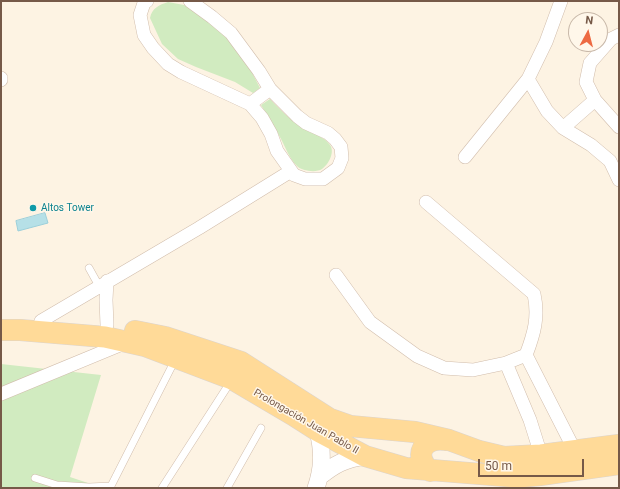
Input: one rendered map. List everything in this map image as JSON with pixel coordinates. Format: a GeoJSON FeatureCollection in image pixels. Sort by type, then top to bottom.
{"type":"FeatureCollection","features":[{"type":"Feature","properties":{"kind":"main road"},"geometry":{"type":"LineString","coordinates":[[1,319],[107,325],[165,337],[241,362],[330,419],[350,426],[415,432],[449,440],[479,451],[504,457],[541,455],[619,445]]}},
{"type":"Feature","properties":{"kind":"main road","name":"Prolongación Juan Pablo II"},"geometry":{"type":"LineString","coordinates":[[1,330],[20,330],[105,337],[145,346],[232,379],[318,431],[365,456],[406,468],[518,477],[619,464]]}},
{"type":"Feature","properties":{"kind":"main road"},"geometry":{"type":"LineString","coordinates":[[430,471],[424,466],[422,459],[422,452],[425,445],[431,440],[449,440]]}},
{"type":"Feature","properties":{"kind":"street"},"geometry":{"type":"LineString","coordinates":[[147,1],[144,3],[140,15],[144,35],[153,48],[168,64],[198,81],[250,104],[262,118],[271,134],[277,150],[294,175],[305,179],[323,179],[338,168],[342,158],[341,147],[335,139],[328,133],[316,128],[297,116],[270,89],[259,71],[231,33],[190,1]]}},
{"type":"Feature","properties":{"kind":"street"},"geometry":{"type":"LineString","coordinates":[[465,157],[528,79],[546,42],[561,1]]}},
{"type":"Feature","properties":{"kind":"street"},"geometry":{"type":"LineString","coordinates":[[619,35],[611,39],[590,63],[586,82],[595,100],[619,127]]}},
{"type":"Feature","properties":{"kind":"street"},"geometry":{"type":"LineString","coordinates":[[528,79],[547,111],[563,128],[591,145],[610,161],[619,180]]}},
{"type":"Feature","properties":{"kind":"street"},"geometry":{"type":"LineString","coordinates":[[250,104],[270,89]]}},
{"type":"Feature","properties":{"kind":"street"},"geometry":{"type":"LineString","coordinates":[[563,128],[595,100]]}},
{"type":"Feature","properties":{"kind":"street"},"geometry":{"type":"LineString","coordinates":[[41,321],[199,228],[291,171]]}},
{"type":"Feature","properties":{"kind":"street"},"geometry":{"type":"LineString","coordinates":[[336,275],[370,322],[417,356],[444,368],[473,370],[506,363],[526,355],[535,332],[537,308],[534,294],[426,202]]}},
{"type":"Feature","properties":{"kind":"street"},"geometry":{"type":"LineString","coordinates":[[103,284],[106,300],[107,325]]}},
{"type":"Feature","properties":{"kind":"street"},"geometry":{"type":"LineString","coordinates":[[1,394],[129,342]]}},
{"type":"Feature","properties":{"kind":"street"},"geometry":{"type":"LineString","coordinates":[[526,355],[575,450]]}},
{"type":"Feature","properties":{"kind":"street"},"geometry":{"type":"LineString","coordinates":[[506,363],[530,420],[541,455]]}},
{"type":"Feature","properties":{"kind":"street"},"geometry":{"type":"LineString","coordinates":[[318,431],[322,446],[322,462],[318,483]]}},
{"type":"Feature","properties":{"kind":"street"},"geometry":{"type":"LineString","coordinates":[[318,483],[332,466],[348,459],[365,456]]}},
{"type":"Feature","properties":{"kind":"lane"},"geometry":{"type":"LineString","coordinates":[[89,268],[103,284]]}},
{"type":"Feature","properties":{"kind":"lane"},"geometry":{"type":"LineString","coordinates":[[35,478],[57,485],[89,487],[111,486],[176,358]]}},
{"type":"Feature","properties":{"kind":"lane"},"geometry":{"type":"LineString","coordinates":[[162,488],[232,379]]}},
{"type":"Feature","properties":{"kind":"lane"},"geometry":{"type":"LineString","coordinates":[[226,488],[260,428]]}},
{"type":"Feature","properties":{"kind":"green space"},"geometry":{"type":"Polygon","coordinates":[[[168,2],[184,5],[219,29],[245,59],[260,88],[253,93],[235,82],[178,59],[162,44],[150,18],[156,7],[168,2]]]}},
{"type":"Feature","properties":{"kind":"green space"},"geometry":{"type":"Polygon","coordinates":[[[270,99],[295,122],[322,138],[330,145],[332,154],[327,164],[322,169],[316,171],[306,170],[299,168],[294,163],[261,105],[270,99]]]}},
{"type":"Feature","properties":{"kind":"green space"},"geometry":{"type":"Polygon","coordinates":[[[1,364],[101,375],[70,477],[98,488],[1,488],[1,364]]]}},
{"type":"Feature","properties":{"kind":"water"},"geometry":{"type":"Polygon","coordinates":[[[45,213],[48,223],[18,231],[16,221],[45,213]]]}},
{"type":"Feature","properties":{"kind":"place","name":"Altos Tower"},"geometry":{"type":"Point","coordinates":[33,208]}}]}
